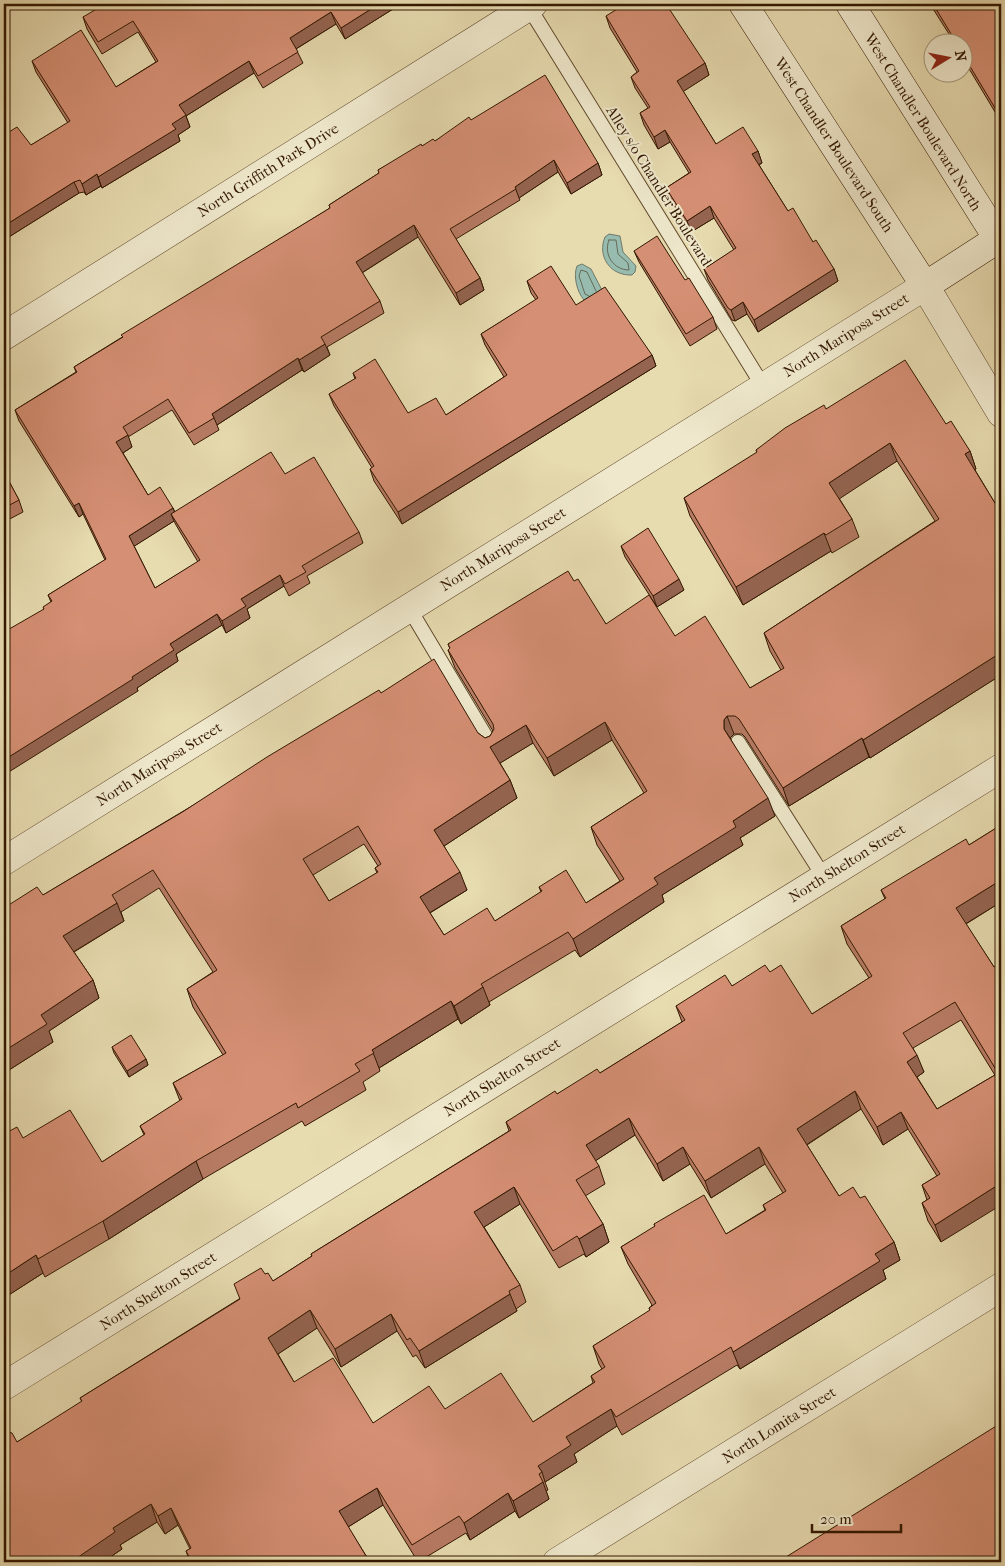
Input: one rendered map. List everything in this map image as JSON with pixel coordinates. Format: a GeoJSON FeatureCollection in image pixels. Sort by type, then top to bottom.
{"type":"FeatureCollection","features":[{"type":"Feature","properties":{"kind":"street","name":"West Chandler Boulevard South"},"geometry":{"type":"LineString","coordinates":[[743,4],[924,286],[1001,413]]}},
{"type":"Feature","properties":{"kind":"street","name":"West Chandler Boulevard North"},"geometry":{"type":"LineString","coordinates":[[850,4],[1000,238]]}},
{"type":"Feature","properties":{"kind":"street","name":"North Griffith Park Drive"},"geometry":{"type":"LineString","coordinates":[[4,336],[529,5]]}},
{"type":"Feature","properties":{"kind":"street","name":"North Mariposa Street"},"geometry":{"type":"LineString","coordinates":[[4,860],[1000,238]]}},
{"type":"Feature","properties":{"kind":"street","name":"North Shelton Street"},"geometry":{"type":"LineString","coordinates":[[4,1386],[1001,768]]}},
{"type":"Feature","properties":{"kind":"street","name":"North Lomita Street"},"geometry":{"type":"LineString","coordinates":[[556,1562],[1001,1287]]}},
{"type":"Feature","properties":{"kind":"lane","name":"Alley s/o Chandler Boulevard"},"geometry":{"type":"LineString","coordinates":[[529,5],[763,386]]}},
{"type":"Feature","properties":{"kind":"lane"},"geometry":{"type":"LineString","coordinates":[[409,608],[492,747]]}},
{"type":"Feature","properties":{"kind":"lane"},"geometry":{"type":"LineString","coordinates":[[738,742],[824,877]]}},
{"type":"Feature","properties":{"kind":"water"},"geometry":{"type":"Polygon","coordinates":[[[609,234],[620,236],[623,252],[636,266],[635,272],[632,275],[617,272],[607,264],[604,258],[603,244],[605,237],[609,234]]]}},
{"type":"Feature","properties":{"kind":"water"},"geometry":{"type":"Polygon","coordinates":[[[582,264],[591,269],[603,292],[594,301],[584,300],[578,288],[576,270],[577,266],[582,264]]]}},
{"type":"Feature","properties":{"kind":"building"},"geometry":{"type":"Polygon","coordinates":[[[105,4],[379,4],[341,28],[331,12],[290,38],[298,52],[258,76],[249,61],[179,105],[186,115],[172,124],[176,129],[98,177],[97,174],[82,184],[80,180],[74,182],[4,226],[4,124],[9,132],[17,127],[31,145],[70,121],[32,61],[81,30],[116,87],[158,61],[133,21],[98,42],[83,17],[105,4]]]}},
{"type":"Feature","properties":{"kind":"building"},"geometry":{"type":"Polygon","coordinates":[[[625,4],[666,4],[705,63],[677,81],[716,144],[743,127],[758,151],[752,154],[788,211],[793,208],[813,242],[816,240],[834,269],[754,320],[743,302],[731,310],[728,308],[704,269],[736,248],[710,206],[687,221],[666,188],[691,172],[665,130],[654,137],[640,113],[650,107],[631,77],[639,71],[606,16],[625,4]]]}},
{"type":"Feature","properties":{"kind":"building"},"geometry":{"type":"Polygon","coordinates":[[[933,4],[1001,4],[1001,118],[972,70],[972,32],[950,32],[933,4]]]}},
{"type":"Feature","properties":{"kind":"building"},"geometry":{"type":"Polygon","coordinates":[[[545,75],[598,163],[567,183],[554,160],[515,187],[516,189],[450,229],[480,278],[456,293],[414,225],[356,262],[380,301],[321,337],[325,344],[299,360],[298,358],[212,414],[214,418],[189,433],[168,399],[123,427],[128,435],[116,442],[148,495],[160,487],[173,508],[129,536],[155,588],[200,560],[171,514],[271,452],[285,474],[314,457],[359,532],[302,566],[306,572],[285,584],[280,575],[241,599],[246,606],[222,621],[217,614],[170,644],[174,650],[132,677],[133,679],[4,760],[4,632],[44,609],[43,607],[52,601],[48,595],[106,559],[79,503],[74,506],[15,410],[77,372],[74,367],[123,337],[121,335],[330,208],[329,205],[379,173],[378,170],[421,144],[422,146],[433,139],[435,141],[469,117],[471,120],[545,75]]]}},
{"type":"Feature","properties":{"kind":"building"},"geometry":{"type":"Polygon","coordinates":[[[657,236],[685,280],[689,278],[713,317],[686,334],[634,251],[657,236]]]}},
{"type":"Feature","properties":{"kind":"building"},"geometry":{"type":"Polygon","coordinates":[[[551,266],[576,305],[605,287],[652,355],[398,512],[370,469],[374,466],[329,394],[356,378],[353,373],[375,359],[408,413],[436,398],[446,415],[507,375],[481,334],[538,298],[527,281],[551,266]]]}},
{"type":"Feature","properties":{"kind":"building"},"geometry":{"type":"Polygon","coordinates":[[[905,360],[946,424],[951,421],[970,451],[965,454],[1001,513],[1001,655],[997,655],[783,788],[739,719],[735,716],[727,716],[724,720],[724,729],[768,798],[733,821],[736,827],[654,878],[658,884],[573,939],[568,932],[481,984],[483,987],[454,1006],[451,1001],[372,1050],[374,1053],[355,1064],[360,1071],[298,1108],[296,1103],[196,1161],[103,1221],[38,1259],[36,1255],[4,1276],[4,1134],[17,1127],[23,1138],[70,1110],[102,1162],[145,1134],[140,1126],[182,1099],[173,1083],[226,1053],[187,989],[217,970],[153,870],[112,895],[117,903],[63,936],[93,980],[41,1015],[47,1024],[4,1051],[4,908],[37,887],[43,895],[184,811],[267,757],[379,690],[381,693],[434,659],[478,733],[485,738],[490,736],[494,729],[493,724],[448,650],[450,648],[448,644],[568,571],[574,581],[578,579],[606,624],[649,595],[675,636],[705,616],[750,688],[784,668],[764,633],[939,519],[890,443],[829,483],[852,519],[826,535],[824,533],[736,587],[684,498],[757,452],[756,450],[785,428],[824,405],[826,409],[905,360]],[[605,722],[547,758],[526,725],[490,747],[510,780],[434,830],[460,872],[420,897],[444,935],[487,908],[495,921],[542,891],[539,887],[566,870],[586,903],[624,879],[591,827],[647,791],[605,722]],[[358,826],[303,859],[329,901],[378,872],[375,868],[381,864],[358,826]]]}},
{"type":"Feature","properties":{"kind":"building"},"geometry":{"type":"Polygon","coordinates":[[[4,472],[19,500],[4,508],[4,472]]]}},
{"type":"Feature","properties":{"kind":"building"},"geometry":{"type":"Polygon","coordinates":[[[648,528],[679,579],[653,596],[621,546],[648,528]]]}},
{"type":"Feature","properties":{"kind":"building"},"geometry":{"type":"Polygon","coordinates":[[[1001,825],[1001,880],[956,908],[994,967],[1001,963],[1001,1064],[995,1068],[955,1002],[903,1033],[917,1055],[907,1062],[937,1109],[995,1075],[1001,1086],[1001,1183],[935,1225],[922,1203],[930,1198],[922,1185],[940,1174],[901,1112],[877,1127],[855,1091],[797,1129],[839,1196],[853,1187],[860,1198],[865,1196],[894,1242],[875,1254],[880,1261],[733,1352],[731,1347],[616,1417],[611,1409],[566,1437],[571,1445],[538,1466],[542,1472],[539,1474],[543,1482],[513,1501],[508,1493],[464,1523],[459,1516],[412,1545],[377,1488],[339,1511],[369,1561],[367,1562],[192,1562],[186,1551],[191,1548],[171,1508],[158,1516],[151,1504],[113,1528],[115,1532],[71,1562],[4,1562],[4,1431],[12,1433],[17,1442],[82,1401],[80,1398],[240,1299],[234,1284],[261,1268],[265,1274],[268,1273],[273,1281],[312,1256],[311,1254],[511,1130],[506,1122],[555,1091],[557,1094],[597,1069],[600,1073],[685,1020],[676,1006],[725,975],[732,986],[765,965],[770,972],[781,965],[812,1014],[872,976],[841,926],[886,898],[881,890],[966,839],[969,845],[1001,825]],[[629,1118],[586,1145],[599,1166],[576,1180],[603,1224],[579,1239],[577,1236],[553,1251],[514,1187],[474,1212],[520,1285],[509,1291],[510,1294],[419,1351],[410,1338],[407,1340],[391,1314],[335,1349],[310,1310],[268,1338],[294,1382],[333,1358],[373,1423],[429,1386],[445,1409],[501,1373],[533,1422],[595,1382],[591,1376],[605,1367],[593,1346],[650,1310],[649,1308],[656,1303],[621,1247],[655,1226],[654,1224],[704,1195],[726,1234],[766,1210],[763,1205],[786,1191],[759,1147],[705,1181],[683,1147],[657,1164],[629,1118]]]}},
{"type":"Feature","properties":{"kind":"building"},"geometry":{"type":"Polygon","coordinates":[[[131,1035],[146,1059],[127,1071],[112,1047],[131,1035]]]}},
{"type":"Feature","properties":{"kind":"building"},"geometry":{"type":"Polygon","coordinates":[[[1001,1423],[1001,1562],[778,1562],[1001,1423]]]}}]}
